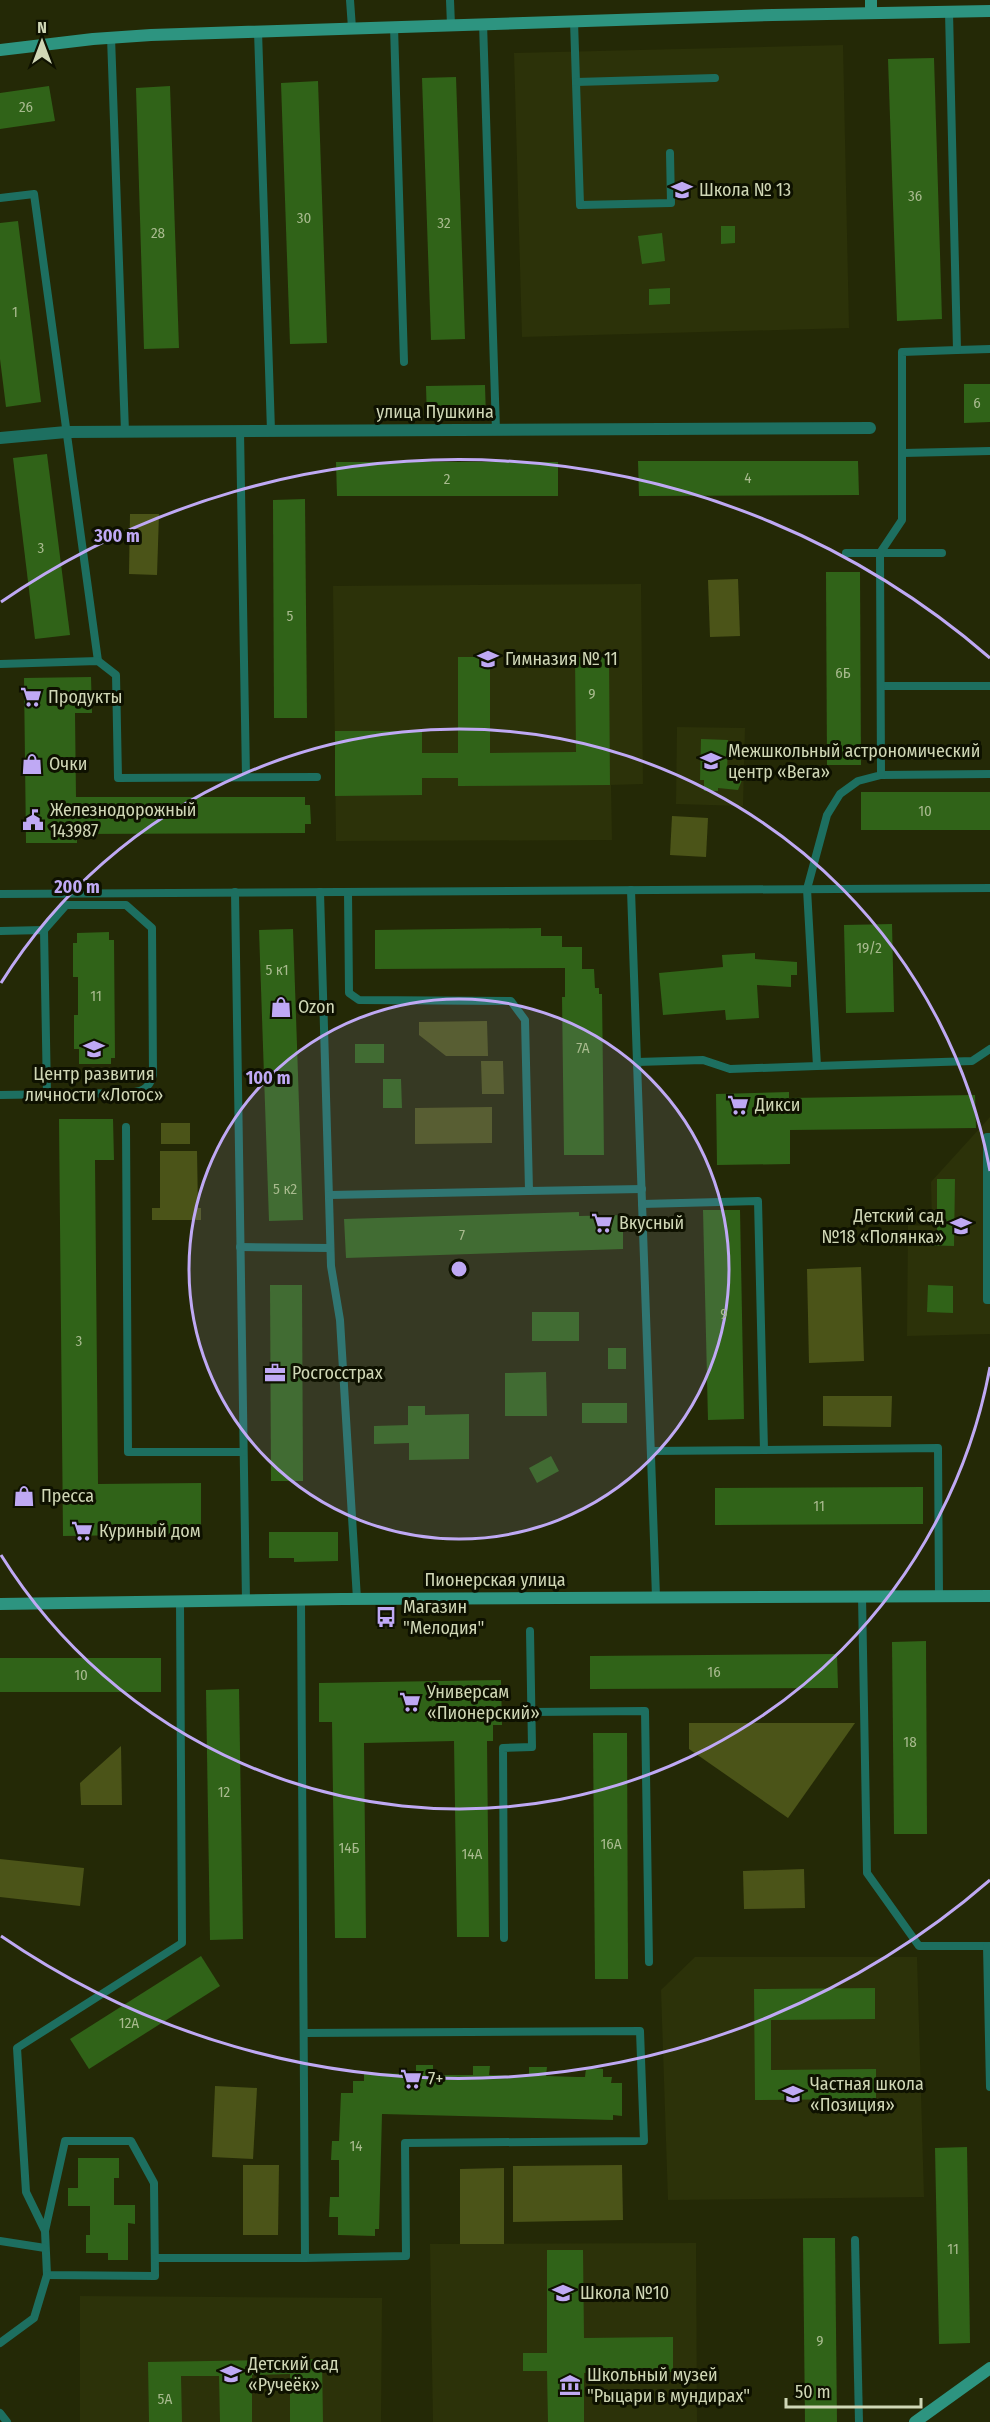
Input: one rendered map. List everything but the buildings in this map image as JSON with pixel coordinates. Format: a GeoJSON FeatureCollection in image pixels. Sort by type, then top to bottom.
{"type":"FeatureCollection","features":[{"type":"Feature","properties":{"kind":"street"},"geometry":{"type":"LineString","coordinates":[[871,0],[871,13]]}},
{"type":"Feature","properties":{"kind":"street"},"geometry":{"type":"LineString","coordinates":[[0,50],[111,37],[258,31],[483,23],[990,11]]}},
{"type":"Feature","properties":{"kind":"street","name":"улица Пушкина"},"geometry":{"type":"LineString","coordinates":[[0,438],[66,432],[870,428]]}},
{"type":"Feature","properties":{"kind":"street","name":"Пионерская улица"},"geometry":{"type":"LineString","coordinates":[[0,1604],[357,1599],[990,1596]]}},
{"type":"Feature","properties":{"kind":"street"},"geometry":{"type":"LineString","coordinates":[[915,2422],[990,2368]]}},
{"type":"Feature","properties":{"kind":"lane"},"geometry":{"type":"LineString","coordinates":[[350,0],[352,28]]}},
{"type":"Feature","properties":{"kind":"lane"},"geometry":{"type":"LineString","coordinates":[[450,0],[452,25]]}},
{"type":"Feature","properties":{"kind":"lane"},"geometry":{"type":"LineString","coordinates":[[949,12],[957,351]]}},
{"type":"Feature","properties":{"kind":"lane"},"geometry":{"type":"LineString","coordinates":[[574,21],[580,205],[671,203],[670,153]]}},
{"type":"Feature","properties":{"kind":"lane"},"geometry":{"type":"LineString","coordinates":[[483,23],[496,430]]}},
{"type":"Feature","properties":{"kind":"lane"},"geometry":{"type":"LineString","coordinates":[[394,26],[404,362]]}},
{"type":"Feature","properties":{"kind":"lane"},"geometry":{"type":"LineString","coordinates":[[258,31],[271,431]]}},
{"type":"Feature","properties":{"kind":"lane"},"geometry":{"type":"LineString","coordinates":[[111,37],[125,432]]}},
{"type":"Feature","properties":{"kind":"lane"},"geometry":{"type":"LineString","coordinates":[[576,82],[716,78]]}},
{"type":"Feature","properties":{"kind":"lane"},"geometry":{"type":"LineString","coordinates":[[0,198],[34,194],[98,661]]}},
{"type":"Feature","properties":{"kind":"lane"},"geometry":{"type":"LineString","coordinates":[[881,775],[880,553],[902,520],[903,352],[990,349]]}},
{"type":"Feature","properties":{"kind":"lane"},"geometry":{"type":"LineString","coordinates":[[240,431],[246,777]]}},
{"type":"Feature","properties":{"kind":"lane"},"geometry":{"type":"LineString","coordinates":[[903,453],[990,451]]}},
{"type":"Feature","properties":{"kind":"lane"},"geometry":{"type":"LineString","coordinates":[[846,553],[942,553]]}},
{"type":"Feature","properties":{"kind":"lane"},"geometry":{"type":"LineString","coordinates":[[0,664],[98,661],[116,675],[118,778],[317,777]]}},
{"type":"Feature","properties":{"kind":"lane"},"geometry":{"type":"LineString","coordinates":[[882,686],[990,686]]}},
{"type":"Feature","properties":{"kind":"lane"},"geometry":{"type":"LineString","coordinates":[[817,1066],[807,889],[827,815],[840,794],[858,781],[881,775],[990,774]]}},
{"type":"Feature","properties":{"kind":"lane"},"geometry":{"type":"LineString","coordinates":[[0,894],[990,888]]}},
{"type":"Feature","properties":{"kind":"lane"},"geometry":{"type":"LineString","coordinates":[[631,890],[656,1597]]}},
{"type":"Feature","properties":{"kind":"lane"},"geometry":{"type":"LineString","coordinates":[[235,892],[246,1601]]}},
{"type":"Feature","properties":{"kind":"lane"},"geometry":{"type":"LineString","coordinates":[[320,892],[330,1266],[340,1320],[357,1599]]}},
{"type":"Feature","properties":{"kind":"lane"},"geometry":{"type":"LineString","coordinates":[[348,892],[349,993],[359,1000],[511,1001],[525,1020],[529,1191]]}},
{"type":"Feature","properties":{"kind":"lane"},"geometry":{"type":"LineString","coordinates":[[92,893],[92,905]]}},
{"type":"Feature","properties":{"kind":"lane"},"geometry":{"type":"LineString","coordinates":[[0,1095],[47,1094],[136,1092],[151,1084],[153,1075],[152,928],[126,905],[66,905],[44,930],[47,1094]]}},
{"type":"Feature","properties":{"kind":"lane"},"geometry":{"type":"LineString","coordinates":[[0,931],[44,930]]}},
{"type":"Feature","properties":{"kind":"lane"},"geometry":{"type":"LineString","coordinates":[[637,1062],[703,1060],[730,1069],[972,1061],[990,1049]]}},
{"type":"Feature","properties":{"kind":"lane"},"geometry":{"type":"LineString","coordinates":[[126,1127],[128,1452],[243,1452]]}},
{"type":"Feature","properties":{"kind":"lane"},"geometry":{"type":"LineString","coordinates":[[990,1137],[987,1137],[987,1300],[990,1300]]}},
{"type":"Feature","properties":{"kind":"lane"},"geometry":{"type":"LineString","coordinates":[[329,1195],[642,1189]]}},
{"type":"Feature","properties":{"kind":"lane"},"geometry":{"type":"LineString","coordinates":[[642,1204],[758,1201],[764,1450]]}},
{"type":"Feature","properties":{"kind":"lane"},"geometry":{"type":"LineString","coordinates":[[240,1247],[330,1248]]}},
{"type":"Feature","properties":{"kind":"lane"},"geometry":{"type":"LineString","coordinates":[[651,1451],[938,1448],[939,1596]]}},
{"type":"Feature","properties":{"kind":"lane"},"geometry":{"type":"LineString","coordinates":[[862,1596],[867,1873],[919,1946],[989,1946],[990,2087]]}},
{"type":"Feature","properties":{"kind":"lane"},"geometry":{"type":"LineString","coordinates":[[301,1600],[305,2258]]}},
{"type":"Feature","properties":{"kind":"lane"},"geometry":{"type":"LineString","coordinates":[[45,2231],[26,2192],[17,2048],[182,1943],[180,1602]]}},
{"type":"Feature","properties":{"kind":"lane"},"geometry":{"type":"LineString","coordinates":[[504,1938],[503,1748],[532,1747],[530,1631]]}},
{"type":"Feature","properties":{"kind":"lane"},"geometry":{"type":"LineString","coordinates":[[531,1712],[645,1711],[649,1962]]}},
{"type":"Feature","properties":{"kind":"lane"},"geometry":{"type":"LineString","coordinates":[[155,2258],[406,2256],[405,2143],[644,2141],[640,2031],[304,2033]]}},
{"type":"Feature","properties":{"kind":"lane"},"geometry":{"type":"LineString","coordinates":[[0,2343],[34,2318],[47,2275],[45,2231],[65,2141],[131,2141],[154,2184],[155,2276],[47,2275]]}},
{"type":"Feature","properties":{"kind":"lane"},"geometry":{"type":"LineString","coordinates":[[855,2240],[859,2422]]}},
{"type":"Feature","properties":{"kind":"lane"},"geometry":{"type":"LineString","coordinates":[[0,2241],[45,2248]]}},
{"type":"Feature","properties":{"kind":"lane"},"geometry":{"type":"LineString","coordinates":[[0,2413],[7,2422]]}},
{"type":"Feature","properties":{"kind":"shaded area","name":"Школа № 13"},"geometry":{"type":"Polygon","coordinates":[[[843,45],[849,328],[522,337],[514,53],[843,45]]]}},
{"type":"Feature","properties":{"kind":"shaded area"},"geometry":{"type":"Polygon","coordinates":[[[130,514],[159,514],[157,575],[129,574],[130,514]]]}},
{"type":"Feature","properties":{"kind":"shaded area"},"geometry":{"type":"Polygon","coordinates":[[[738,579],[740,636],[710,637],[708,580],[738,579]]]}},
{"type":"Feature","properties":{"kind":"shaded area","name":"Гимназия № 11"},"geometry":{"type":"Polygon","coordinates":[[[641,584],[643,784],[611,785],[612,840],[336,841],[333,586],[641,584]]]}},
{"type":"Feature","properties":{"kind":"shaded area","name":"Межшкольный астрономический центр «Вега»"},"geometry":{"type":"Polygon","coordinates":[[[677,727],[745,728],[743,806],[676,804],[677,727]]]}},
{"type":"Feature","properties":{"kind":"shaded area"},"geometry":{"type":"Polygon","coordinates":[[[672,816],[708,818],[706,857],[670,855],[672,816]]]}},
{"type":"Feature","properties":{"kind":"shaded area"},"geometry":{"type":"Polygon","coordinates":[[[487,1021],[488,1056],[446,1056],[419,1035],[419,1022],[487,1021]]]}},
{"type":"Feature","properties":{"kind":"shaded area"},"geometry":{"type":"Polygon","coordinates":[[[481,1061],[503,1061],[504,1094],[482,1094],[481,1061]]]}},
{"type":"Feature","properties":{"kind":"shaded area"},"geometry":{"type":"Polygon","coordinates":[[[492,1107],[492,1143],[415,1144],[415,1108],[492,1107]]]}},
{"type":"Feature","properties":{"kind":"shaded area","name":"Детский сад №18 «Полянка»"},"geometry":{"type":"Polygon","coordinates":[[[990,1117],[990,1334],[907,1336],[908,1225],[932,1226],[931,1182],[990,1117]]]}},
{"type":"Feature","properties":{"kind":"shaded area"},"geometry":{"type":"Polygon","coordinates":[[[161,1123],[190,1123],[190,1144],[161,1144],[161,1123]]]}},
{"type":"Feature","properties":{"kind":"shaded area"},"geometry":{"type":"Polygon","coordinates":[[[160,1151],[197,1151],[198,1208],[201,1208],[201,1220],[152,1220],[152,1208],[160,1208],[160,1151]]]}},
{"type":"Feature","properties":{"kind":"shaded area"},"geometry":{"type":"Polygon","coordinates":[[[861,1267],[864,1361],[809,1363],[807,1269],[861,1267]]]}},
{"type":"Feature","properties":{"kind":"shaded area"},"geometry":{"type":"Polygon","coordinates":[[[823,1396],[892,1396],[891,1427],[823,1426],[823,1396]]]}},
{"type":"Feature","properties":{"kind":"shaded area"},"geometry":{"type":"Polygon","coordinates":[[[689,1723],[855,1723],[788,1818],[689,1749],[689,1723]]]}},
{"type":"Feature","properties":{"kind":"shaded area"},"geometry":{"type":"Polygon","coordinates":[[[121,1746],[122,1805],[81,1805],[80,1783],[121,1746]]]}},
{"type":"Feature","properties":{"kind":"shaded area"},"geometry":{"type":"Polygon","coordinates":[[[0,1859],[84,1868],[80,1906],[0,1897],[0,1859]]]}},
{"type":"Feature","properties":{"kind":"shaded area"},"geometry":{"type":"Polygon","coordinates":[[[804,1869],[805,1908],[744,1909],[743,1871],[804,1869]]]}},
{"type":"Feature","properties":{"kind":"shaded area","name":"Частная школа «Позиция»"},"geometry":{"type":"Polygon","coordinates":[[[695,1957],[917,1957],[924,2197],[668,2200],[661,1990],[695,1957]]]}},
{"type":"Feature","properties":{"kind":"shaded area"},"geometry":{"type":"Polygon","coordinates":[[[215,2086],[257,2088],[253,2159],[212,2157],[215,2086]]]}},
{"type":"Feature","properties":{"kind":"shaded area"},"geometry":{"type":"Polygon","coordinates":[[[243,2165],[279,2165],[278,2235],[243,2235],[243,2165]]]}},
{"type":"Feature","properties":{"kind":"shaded area"},"geometry":{"type":"Polygon","coordinates":[[[622,2165],[623,2220],[513,2222],[513,2166],[622,2165]]]}},
{"type":"Feature","properties":{"kind":"shaded area"},"geometry":{"type":"Polygon","coordinates":[[[504,2168],[504,2244],[460,2244],[460,2169],[504,2168]]]}},
{"type":"Feature","properties":{"kind":"shaded area","name":"Школа №10"},"geometry":{"type":"Polygon","coordinates":[[[696,2243],[697,2422],[433,2422],[430,2244],[696,2243]]]}},
{"type":"Feature","properties":{"kind":"shaded area","name":"Детский сад «Ручеёк»"},"geometry":{"type":"Polygon","coordinates":[[[80,2296],[382,2298],[381,2422],[80,2422],[80,2296]]]}},
{"type":"Feature","properties":{"kind":"place","name":"Школа № 13"},"geometry":{"type":"Point","coordinates":[682,190]}},
{"type":"Feature","properties":{"kind":"place","name":"Гимназия № 11"},"geometry":{"type":"Point","coordinates":[488,659]}},
{"type":"Feature","properties":{"kind":"place","name":"Продукты"},"geometry":{"type":"Point","coordinates":[31,697]}},
{"type":"Feature","properties":{"kind":"place","name":"Межшкольный астрономический центр «Вега»"},"geometry":{"type":"Point","coordinates":[711,761]}},
{"type":"Feature","properties":{"kind":"place","name":"Очки"},"geometry":{"type":"Point","coordinates":[32,764]}},
{"type":"Feature","properties":{"kind":"place","name":"Железнодорожный 143987"},"geometry":{"type":"Point","coordinates":[33,820]}},
{"type":"Feature","properties":{"kind":"place","name":"Ozon"},"geometry":{"type":"Point","coordinates":[281,1007]}},
{"type":"Feature","properties":{"kind":"place","name":"Центр развития личности «Лотос»"},"geometry":{"type":"Point","coordinates":[94,1049]}},
{"type":"Feature","properties":{"kind":"place","name":"Дикси"},"geometry":{"type":"Point","coordinates":[738,1105]}},
{"type":"Feature","properties":{"kind":"place","name":"Вкусный"},"geometry":{"type":"Point","coordinates":[602,1223]}},
{"type":"Feature","properties":{"kind":"place","name":"Детский сад №18 «Полянка»"},"geometry":{"type":"Point","coordinates":[961,1226]}},
{"type":"Feature","properties":{"kind":"place","name":"Росгосстрах"},"geometry":{"type":"Point","coordinates":[275,1373]}},
{"type":"Feature","properties":{"kind":"place","name":"Пресса"},"geometry":{"type":"Point","coordinates":[24,1496]}},
{"type":"Feature","properties":{"kind":"place","name":"Куриный дом"},"geometry":{"type":"Point","coordinates":[82,1531]}},
{"type":"Feature","properties":{"kind":"place","name":"Магазин \"Мелодия\""},"geometry":{"type":"Point","coordinates":[386,1617]}},
{"type":"Feature","properties":{"kind":"place","name":"Универсам «Пионерский»"},"geometry":{"type":"Point","coordinates":[410,1702]}},
{"type":"Feature","properties":{"kind":"place","name":"7+"},"geometry":{"type":"Point","coordinates":[411,2079]}},
{"type":"Feature","properties":{"kind":"place","name":"Частная школа «Позиция»"},"geometry":{"type":"Point","coordinates":[793,2094]}},
{"type":"Feature","properties":{"kind":"place","name":"Школа №10"},"geometry":{"type":"Point","coordinates":[563,2293]}},
{"type":"Feature","properties":{"kind":"place","name":"Детский сад «Ручеёк»"},"geometry":{"type":"Point","coordinates":[231,2374]}},
{"type":"Feature","properties":{"kind":"place","name":"Школьный музей \"Рыцари в мундирах\""},"geometry":{"type":"Point","coordinates":[570,2385]}}]}
